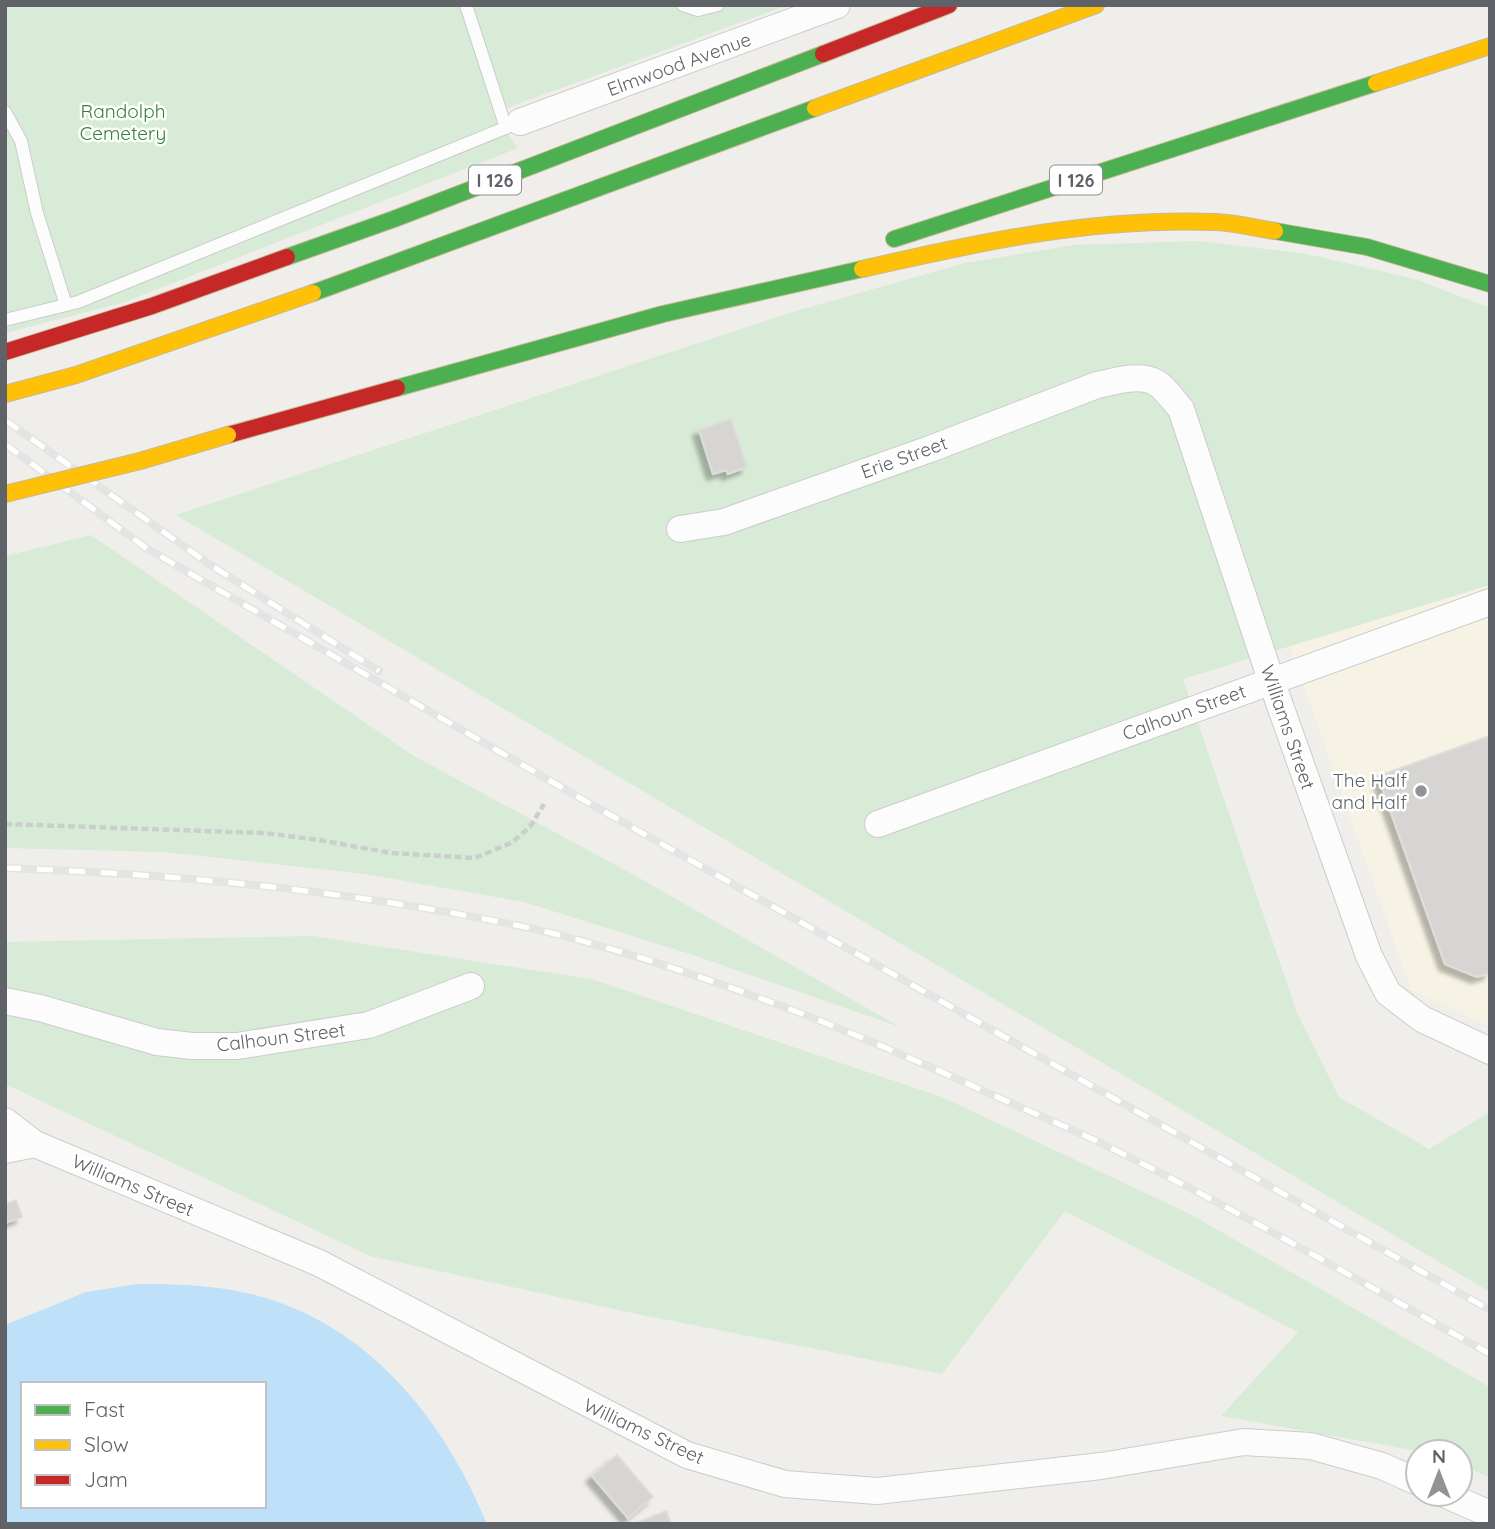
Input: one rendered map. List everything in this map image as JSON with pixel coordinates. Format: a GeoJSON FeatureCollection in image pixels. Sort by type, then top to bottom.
{"type":"FeatureCollection","features":[{"type":"Feature","properties":{"kind":"highway","name":"I 126"},"geometry":{"type":"LineString","coordinates":[[5,352],[38,344],[152,306],[394,219],[949,5]]}},
{"type":"Feature","properties":{"kind":"highway"},"geometry":{"type":"LineString","coordinates":[[5,394],[76,375],[268,309],[1096,5]]}},
{"type":"Feature","properties":{"kind":"highway","name":"I 126"},"geometry":{"type":"LineString","coordinates":[[873,246],[1490,46]]}},
{"type":"Feature","properties":{"kind":"highway"},"geometry":{"type":"LineString","coordinates":[[663,314],[981,242],[1069,227],[1146,222],[1219,222],[1367,247],[1490,284]]}},
{"type":"Feature","properties":{"kind":"highway"},"geometry":{"type":"LineString","coordinates":[[5,494],[140,461],[663,314],[833,259]]}},
{"type":"Feature","properties":{"kind":"street","name":"Elmwood Avenue"},"geometry":{"type":"LineString","coordinates":[[513,125],[837,5]]}},
{"type":"Feature","properties":{"kind":"street","name":"Erie Street"},"geometry":{"type":"LineString","coordinates":[[680,529],[724,522],[930,449],[1097,385],[1127,379]]}},
{"type":"Feature","properties":{"kind":"street","name":"Williams Street"},"geometry":{"type":"LineString","coordinates":[[1127,379],[1153,381],[1169,394],[1181,409],[1271,680],[1369,956],[1388,993],[1422,1019],[1490,1051]]}},
{"type":"Feature","properties":{"kind":"street","name":"Calhoun Street"},"geometry":{"type":"LineString","coordinates":[[878,824],[1490,602]]}},
{"type":"Feature","properties":{"kind":"street","name":"Calhoun Street"},"geometry":{"type":"LineString","coordinates":[[5,1001],[40,1008],[157,1042],[192,1046],[237,1046],[369,1025],[471,986]]}},
{"type":"Feature","properties":{"kind":"street","name":"Williams Street"},"geometry":{"type":"LineString","coordinates":[[5,1121],[35,1144],[319,1263],[687,1455],[785,1484],[877,1491],[1101,1466],[1244,1442],[1311,1446],[1381,1466],[1404,1476]]}},
{"type":"Feature","properties":{"kind":"street"},"geometry":{"type":"LineString","coordinates":[[5,1150],[35,1144]]}},
{"type":"Feature","properties":{"kind":"lane"},"geometry":{"type":"LineString","coordinates":[[5,320],[66,305],[513,125],[466,5]]}},
{"type":"Feature","properties":{"kind":"lane"},"geometry":{"type":"LineString","coordinates":[[683,5],[698,10],[718,5]]}},
{"type":"Feature","properties":{"kind":"lane"},"geometry":{"type":"LineString","coordinates":[[5,112],[20,141],[37,213],[66,305]]}},
{"type":"Feature","properties":{"kind":"path"},"geometry":{"type":"LineString","coordinates":[[5,824],[264,833],[391,853],[475,858],[511,843],[530,827],[544,804]]}},
{"type":"Feature","properties":{"kind":"shaded area"},"geometry":{"type":"Polygon","coordinates":[[[1490,585],[1490,1026],[1411,990],[1290,646],[1490,585]]]}},
{"type":"Feature","properties":{"kind":"green space","name":"Randolph Cemetery"},"geometry":{"type":"Polygon","coordinates":[[[5,5],[788,5],[493,113],[518,148],[122,303],[5,333],[5,5]]]}},
{"type":"Feature","properties":{"kind":"green space"},"geometry":{"type":"Polygon","coordinates":[[[1198,241],[1307,254],[1415,279],[1490,308],[1490,585],[1183,679],[1297,1013],[1339,1097],[1429,1149],[1490,1112],[1490,1292],[176,515],[789,313],[965,263],[1073,245],[1198,241]]]}},
{"type":"Feature","properties":{"kind":"green space"},"geometry":{"type":"Polygon","coordinates":[[[91,535],[414,756],[634,875],[900,1027],[693,955],[524,902],[365,874],[164,852],[5,848],[5,556],[91,535]]]}},
{"type":"Feature","properties":{"kind":"green space"},"geometry":{"type":"Polygon","coordinates":[[[313,936],[591,979],[942,1097],[1192,1215],[1490,1387],[1490,1478],[1474,1471],[1474,1438],[1404,1438],[1404,1448],[1221,1416],[1298,1332],[1065,1211],[942,1374],[632,1313],[370,1256],[5,1084],[5,942],[313,936]]]}},
{"type":"Feature","properties":{"kind":"water"},"geometry":{"type":"Polygon","coordinates":[[[138,1284],[226,1289],[255,1295],[296,1309],[333,1329],[367,1353],[398,1381],[425,1413],[449,1448],[487,1524],[5,1524],[5,1325],[86,1292],[138,1284]]]}},
{"type":"Feature","properties":{"kind":"building"},"geometry":{"type":"Polygon","coordinates":[[[731,419],[747,467],[728,474],[726,470],[713,474],[699,430],[731,419]]]}},
{"type":"Feature","properties":{"kind":"building"},"geometry":{"type":"Polygon","coordinates":[[[1490,736],[1490,973],[1477,977],[1445,964],[1378,776],[1490,736]]]}},
{"type":"Feature","properties":{"kind":"building"},"geometry":{"type":"Polygon","coordinates":[[[16,1200],[22,1217],[8,1222],[5,1204],[16,1200]]]}},
{"type":"Feature","properties":{"kind":"building"},"geometry":{"type":"Polygon","coordinates":[[[617,1455],[653,1497],[628,1518],[592,1476],[617,1455]]]}},
{"type":"Feature","properties":{"kind":"building"},"geometry":{"type":"Polygon","coordinates":[[[666,1511],[671,1524],[634,1524],[666,1511]]]}},
{"type":"Feature","properties":{"kind":"railway"},"geometry":{"type":"LineString","coordinates":[[5,420],[209,564],[379,671]]}},
{"type":"Feature","properties":{"kind":"railway"},"geometry":{"type":"LineString","coordinates":[[5,444],[146,548],[580,798],[1490,1310]]}},
{"type":"Feature","properties":{"kind":"railway"},"geometry":{"type":"LineString","coordinates":[[5,868],[205,880],[337,895],[534,929],[660,964],[840,1029],[1099,1142],[1256,1223],[1490,1354]]}},
{"type":"Feature","properties":{"kind":"traffic: fast"},"geometry":{"type":"LineString","coordinates":[[287,257],[394,219],[823,54]]}},
{"type":"Feature","properties":{"kind":"traffic: fast"},"geometry":{"type":"LineString","coordinates":[[894,239],[1376,83]]}},
{"type":"Feature","properties":{"kind":"traffic: fast"},"geometry":{"type":"LineString","coordinates":[[313,293],[815,108]]}},
{"type":"Feature","properties":{"kind":"traffic: fast"},"geometry":{"type":"LineString","coordinates":[[1275,231],[1367,247],[1490,284]]}},
{"type":"Feature","properties":{"kind":"traffic: fast"},"geometry":{"type":"LineString","coordinates":[[397,388],[663,314],[862,269]]}},
{"type":"Feature","properties":{"kind":"traffic: slow"},"geometry":{"type":"LineString","coordinates":[[815,108],[1096,5]]}},
{"type":"Feature","properties":{"kind":"traffic: slow"},"geometry":{"type":"LineString","coordinates":[[1376,83],[1490,46]]}},
{"type":"Feature","properties":{"kind":"traffic: slow"},"geometry":{"type":"LineString","coordinates":[[862,269],[1038,233],[1125,223],[1216,222],[1275,231]]}},
{"type":"Feature","properties":{"kind":"traffic: slow"},"geometry":{"type":"LineString","coordinates":[[5,394],[76,375],[313,293]]}},
{"type":"Feature","properties":{"kind":"traffic: slow"},"geometry":{"type":"LineString","coordinates":[[5,494],[140,461],[228,435]]}},
{"type":"Feature","properties":{"kind":"traffic: jam"},"geometry":{"type":"LineString","coordinates":[[823,54],[949,5]]}},
{"type":"Feature","properties":{"kind":"traffic: jam"},"geometry":{"type":"LineString","coordinates":[[5,352],[152,306],[287,257]]}},
{"type":"Feature","properties":{"kind":"traffic: jam"},"geometry":{"type":"LineString","coordinates":[[228,435],[397,388]]}},
{"type":"Feature","properties":{"kind":"place","name":"The Half and Half"},"geometry":{"type":"Point","coordinates":[1421,791]}}]}
